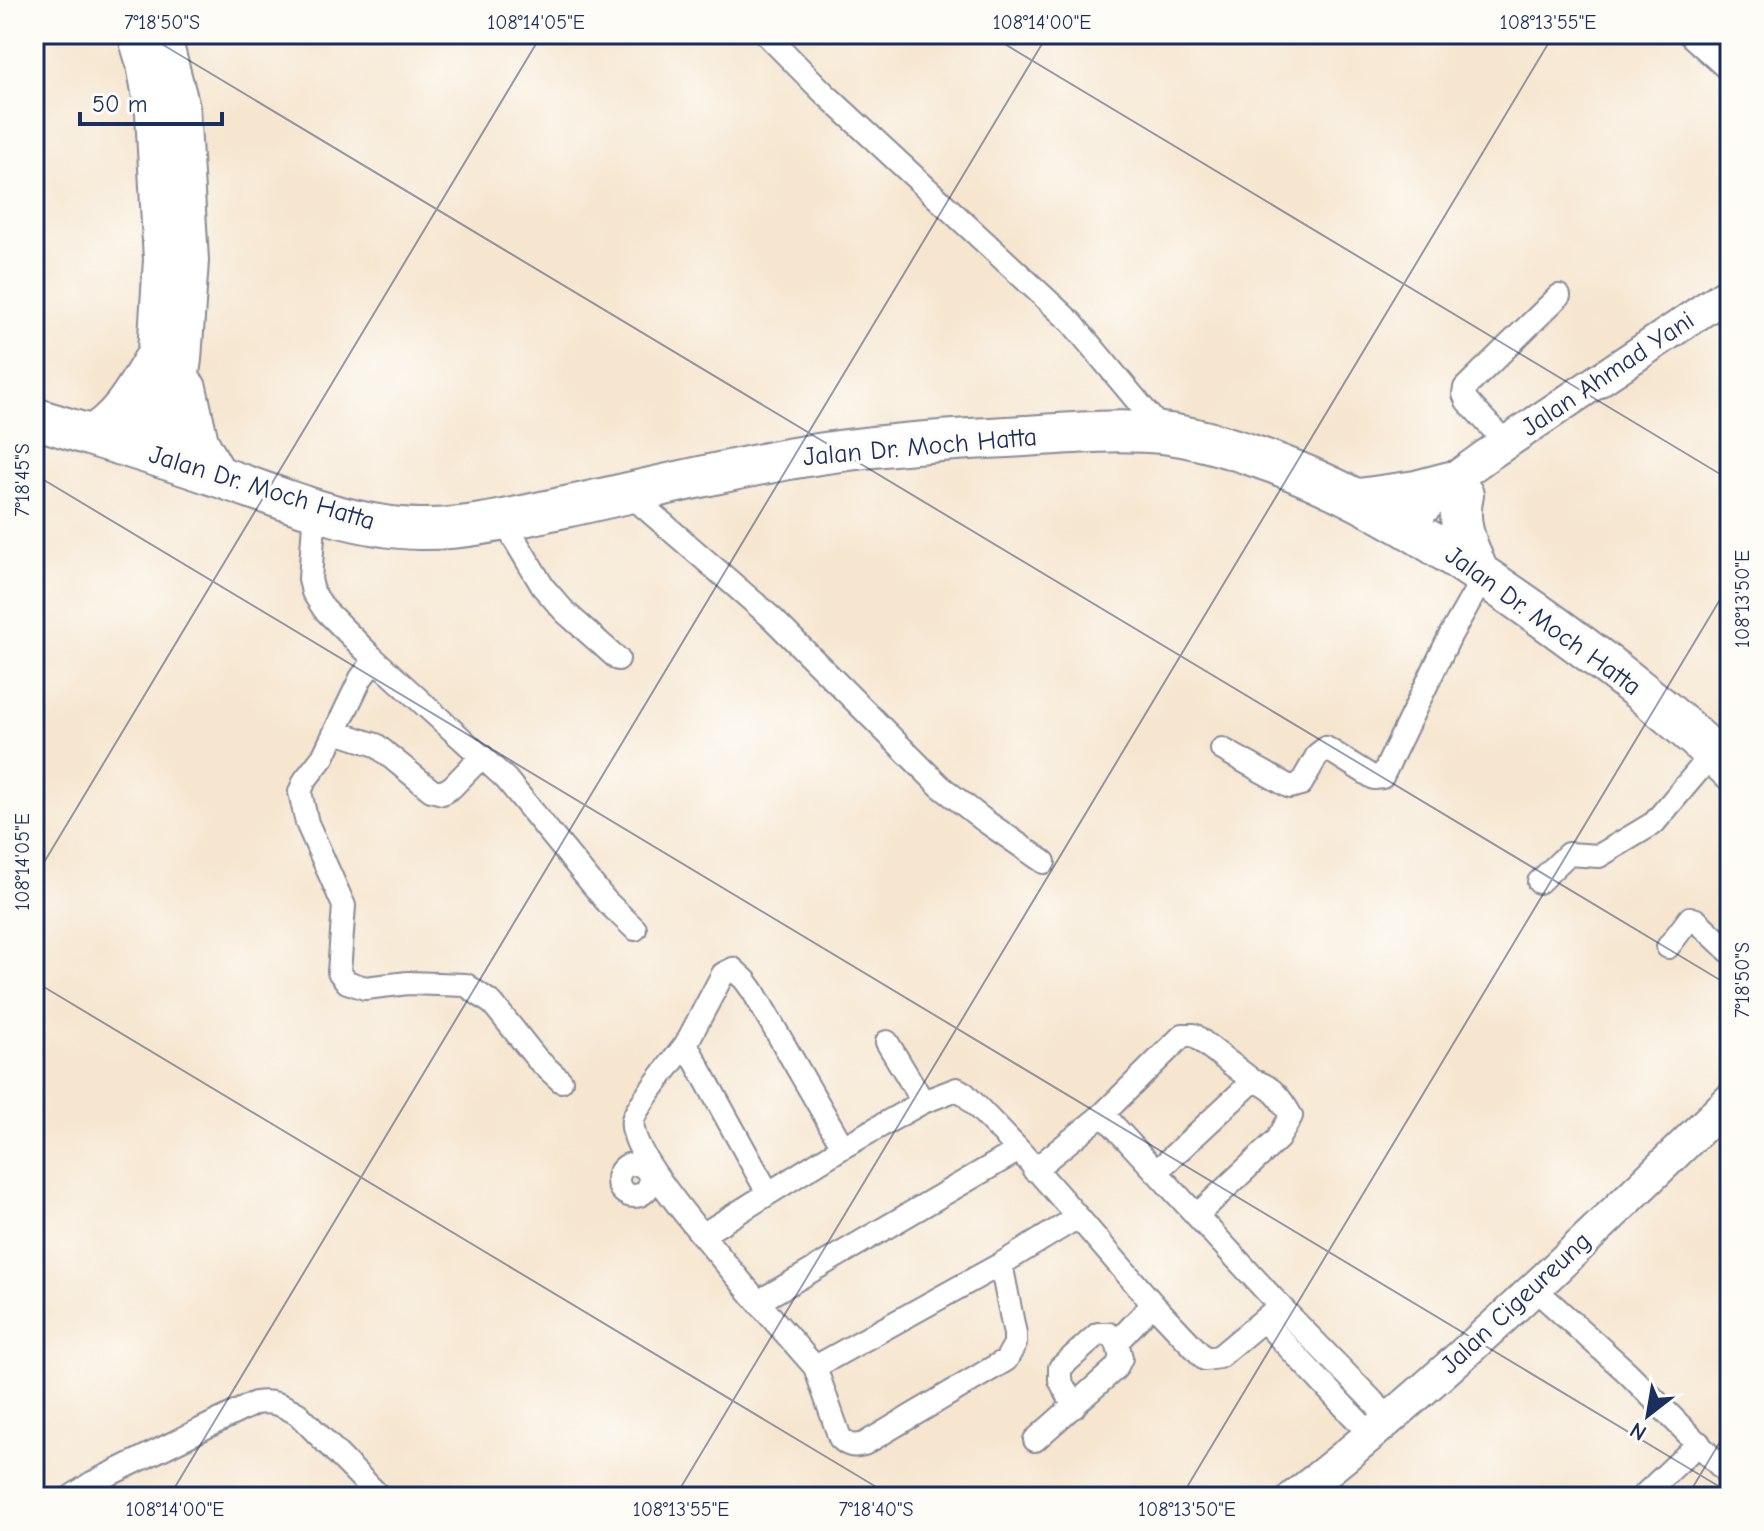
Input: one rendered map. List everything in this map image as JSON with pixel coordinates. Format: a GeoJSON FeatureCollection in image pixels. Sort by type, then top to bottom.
{"type":"FeatureCollection","features":[{"type":"Feature","properties":{"kind":"highway","name":"Jalan Dr. Moch Hatta"},"geometry":{"type":"LineString","coordinates":[[34,418],[315,509],[402,529],[427,530],[503,520],[717,473],[853,449],[947,440],[1111,432],[1165,434],[1230,448],[1288,468],[1359,499],[1417,532],[1611,668],[1722,761]]}},
{"type":"Feature","properties":{"kind":"highway"},"geometry":{"type":"LineString","coordinates":[[1359,499],[1457,489],[1460,524],[1481,574]]}},
{"type":"Feature","properties":{"kind":"main road"},"geometry":{"type":"LineString","coordinates":[[136,34],[145,64],[168,110]]}},
{"type":"Feature","properties":{"kind":"main road"},"geometry":{"type":"LineString","coordinates":[[156,456],[169,356],[190,261],[168,110],[162,34]]}},
{"type":"Feature","properties":{"kind":"main road"},"geometry":{"type":"LineString","coordinates":[[88,435],[119,410],[169,356]]}},
{"type":"Feature","properties":{"kind":"main road"},"geometry":{"type":"LineString","coordinates":[[169,356],[200,442],[219,476]]}},
{"type":"Feature","properties":{"kind":"street"},"geometry":{"type":"LineString","coordinates":[[766,34],[823,92],[1072,323],[1165,434]]}},
{"type":"Feature","properties":{"kind":"street"},"geometry":{"type":"LineString","coordinates":[[1689,34],[1730,71]]}},
{"type":"Feature","properties":{"kind":"street","name":"Jalan Ahmad Yani"},"geometry":{"type":"LineString","coordinates":[[1417,532],[1496,449],[1730,292]]}},
{"type":"Feature","properties":{"kind":"street"},"geometry":{"type":"LineString","coordinates":[[1496,449],[1467,401],[1465,388],[1559,296]]}},
{"type":"Feature","properties":{"kind":"street"},"geometry":{"type":"LineString","coordinates":[[628,493],[772,618],[940,786],[1044,862]]}},
{"type":"Feature","properties":{"kind":"street"},"geometry":{"type":"LineString","coordinates":[[315,509],[310,579],[313,592],[324,609],[525,800],[606,901],[635,929]]}},
{"type":"Feature","properties":{"kind":"street"},"geometry":{"type":"LineString","coordinates":[[503,520],[543,587],[565,612],[618,659]]}},
{"type":"Feature","properties":{"kind":"street"},"geometry":{"type":"LineString","coordinates":[[1222,749],[1290,787],[1301,784],[1318,754],[1326,748],[1374,778],[1382,777],[1481,574]]}},
{"type":"Feature","properties":{"kind":"street"},"geometry":{"type":"LineString","coordinates":[[375,660],[361,678],[323,757],[305,780],[300,798],[312,836],[344,906],[339,972],[347,982],[359,988],[408,983],[466,985],[493,1004],[537,1059],[561,1081]]}},
{"type":"Feature","properties":{"kind":"street"},"geometry":{"type":"LineString","coordinates":[[336,732],[376,745],[431,790],[442,793],[482,756]]}},
{"type":"Feature","properties":{"kind":"street"},"geometry":{"type":"LineString","coordinates":[[1539,882],[1568,854],[1599,856],[1654,823],[1722,761]]}},
{"type":"Feature","properties":{"kind":"street"},"geometry":{"type":"LineString","coordinates":[[1668,947],[1690,918],[1730,952]]}},
{"type":"Feature","properties":{"kind":"street"},"geometry":{"type":"LineString","coordinates":[[843,1147],[753,991],[733,969],[723,974],[686,1044],[633,1120],[636,1139],[654,1179],[815,1367],[840,1438],[847,1445],[855,1447],[864,1444],[1006,1360],[1015,1344],[1015,1334],[1001,1264]]}},
{"type":"Feature","properties":{"kind":"street"},"geometry":{"type":"LineString","coordinates":[[1034,1170],[1103,1114],[1183,1035],[1194,1035],[1253,1081],[1263,1083],[1284,1103],[1291,1116],[1278,1139],[1197,1215]]}},
{"type":"Feature","properties":{"kind":"street"},"geometry":{"type":"LineString","coordinates":[[887,1042],[923,1102]]}},
{"type":"Feature","properties":{"kind":"street"},"geometry":{"type":"LineString","coordinates":[[686,1044],[768,1193]]}},
{"type":"Feature","properties":{"kind":"street"},"geometry":{"type":"LineString","coordinates":[[1156,1172],[1253,1081]]}},
{"type":"Feature","properties":{"kind":"street"},"geometry":{"type":"LineString","coordinates":[[702,1235],[843,1147],[923,1102],[952,1090],[961,1090],[1019,1150],[1205,1359],[1219,1357],[1272,1313]]}},
{"type":"Feature","properties":{"kind":"street","name":"Jalan Cigeureung"},"geometry":{"type":"LineString","coordinates":[[1294,1497],[1380,1426],[1535,1289],[1730,1100]]}},
{"type":"Feature","properties":{"kind":"street"},"geometry":{"type":"LineString","coordinates":[[1103,1114],[1197,1215],[1272,1313],[1380,1426]]}},
{"type":"Feature","properties":{"kind":"street"},"geometry":{"type":"LineString","coordinates":[[758,1302],[1019,1150]]}},
{"type":"Feature","properties":{"kind":"street"},"geometry":{"type":"LineString","coordinates":[[815,1367],[1001,1264],[1078,1217]]}},
{"type":"Feature","properties":{"kind":"street"},"geometry":{"type":"LineString","coordinates":[[1535,1289],[1628,1373],[1730,1476]]}},
{"type":"Feature","properties":{"kind":"street"},"geometry":{"type":"LineString","coordinates":[[1117,1342],[1153,1304]]}},
{"type":"Feature","properties":{"kind":"street"},"geometry":{"type":"LineString","coordinates":[[1035,1440],[1074,1407],[1119,1364],[1121,1351],[1109,1334],[1098,1334],[1060,1368],[1060,1380],[1074,1407]]}},
{"type":"Feature","properties":{"kind":"street"},"geometry":{"type":"LineString","coordinates":[[71,1497],[92,1483],[255,1403],[268,1401],[298,1414],[380,1497]]}},
{"type":"Feature","properties":{"kind":"street"},"geometry":{"type":"LineString","coordinates":[[1642,1497],[1699,1443]]}}]}
